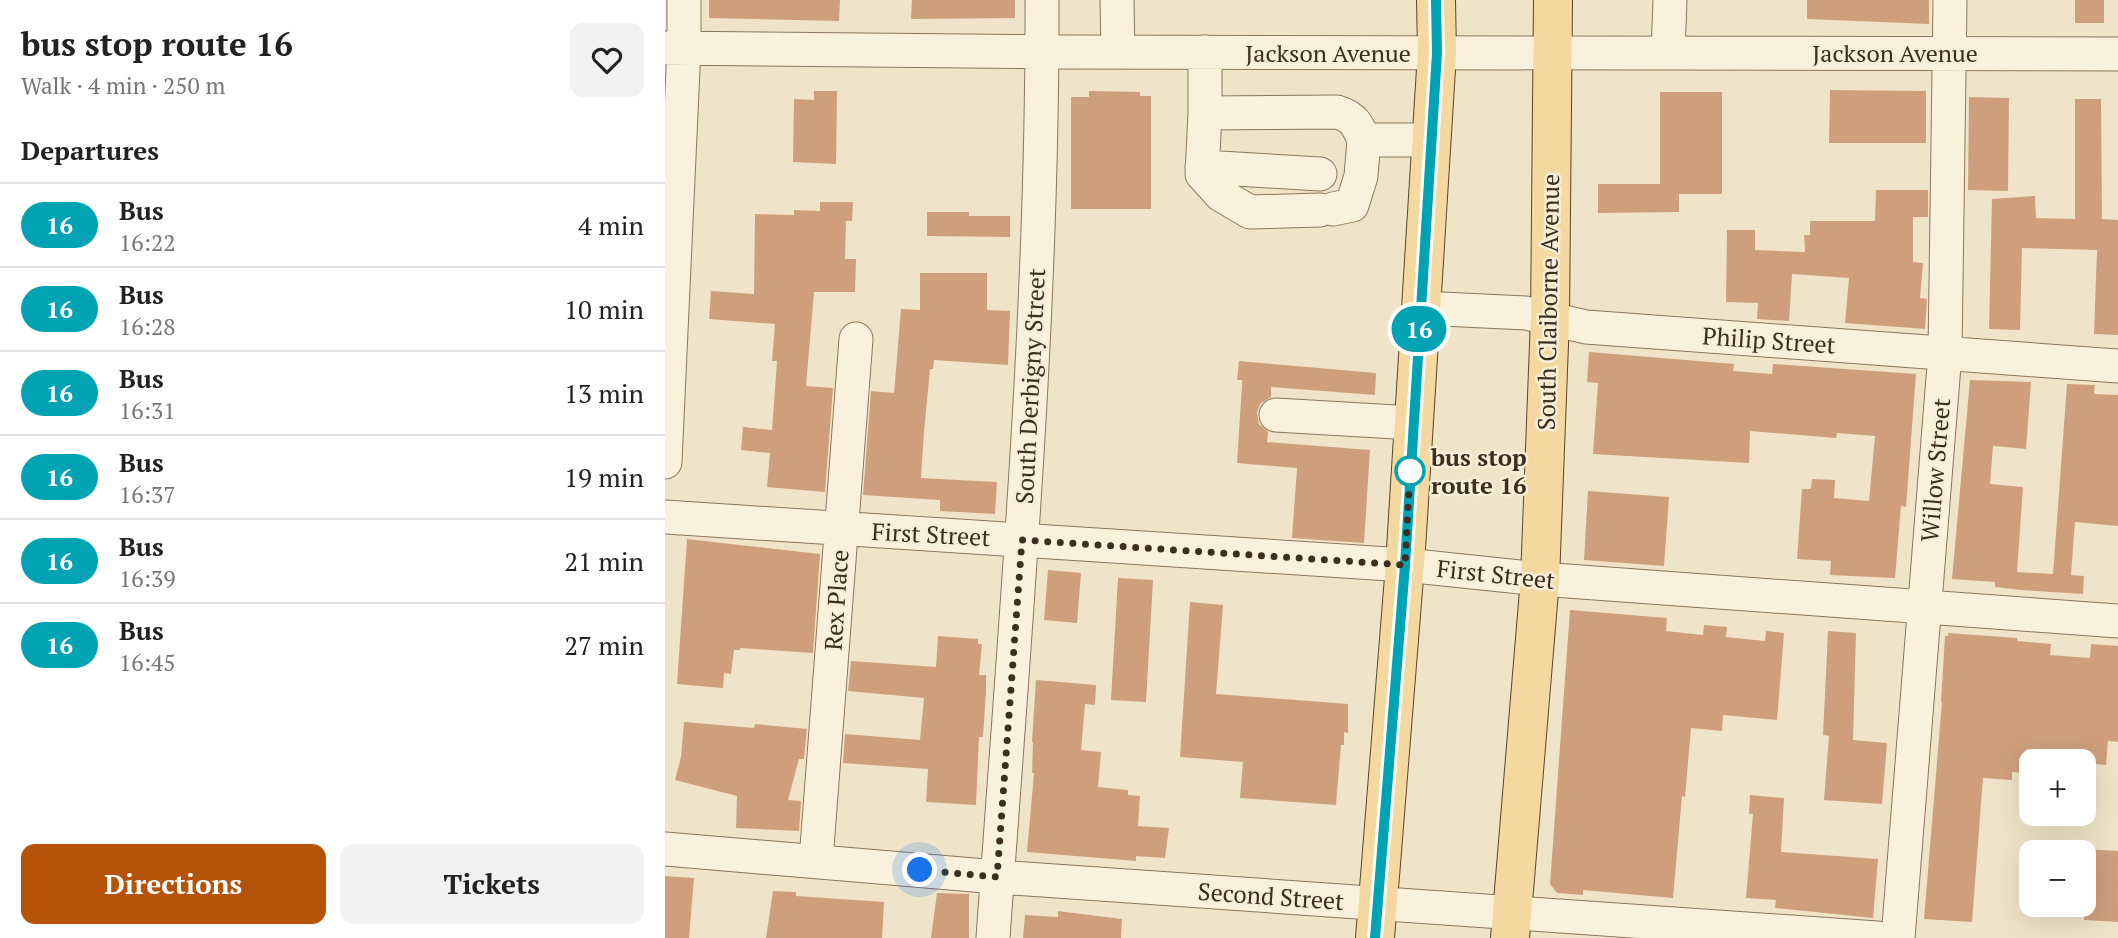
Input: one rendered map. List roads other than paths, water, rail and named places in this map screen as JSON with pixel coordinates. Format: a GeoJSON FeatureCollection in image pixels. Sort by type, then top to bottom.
{"type":"FeatureCollection","features":[{"type":"Feature","properties":{"kind":"main road"},"geometry":{"type":"LineString","coordinates":[[1376,921],[1405,565],[1437,53],[1436,0]]}},
{"type":"Feature","properties":{"kind":"main road","name":"South Claiborne Avenue"},"geometry":{"type":"LineString","coordinates":[[1512,925],[1540,579],[1550,318],[1553,0]]}},
{"type":"Feature","properties":{"kind":"street"},"geometry":{"type":"LineString","coordinates":[[665,461],[674,48],[684,0]]}},
{"type":"Feature","properties":{"kind":"street","name":"South Derbigny Street"},"geometry":{"type":"LineString","coordinates":[[993,938],[1022,540],[1036,286],[1042,0]]}},
{"type":"Feature","properties":{"kind":"street"},"geometry":{"type":"LineString","coordinates":[[1117,0],[1118,52]]}},
{"type":"Feature","properties":{"kind":"street"},"geometry":{"type":"LineString","coordinates":[[1668,53],[1670,0]]}},
{"type":"Feature","properties":{"kind":"street","name":"Willow Street"},"geometry":{"type":"LineString","coordinates":[[1898,938],[1945,353],[1950,0]]}},
{"type":"Feature","properties":{"kind":"street","name":"Jackson Avenue"},"geometry":{"type":"LineString","coordinates":[[674,48],[1042,52],[2118,54]]}},
{"type":"Feature","properties":{"kind":"street"},"geometry":{"type":"LineString","coordinates":[[1205,52],[1202,174],[1221,195],[1250,212],[1327,209],[1352,205],[1338,174]]}},
{"type":"Feature","properties":{"kind":"street"},"geometry":{"type":"LineString","coordinates":[[1205,113],[1337,113],[1356,121],[1363,140]]}},
{"type":"Feature","properties":{"kind":"street"},"geometry":{"type":"LineString","coordinates":[[1363,140],[1432,140]]}},
{"type":"Feature","properties":{"kind":"street"},"geometry":{"type":"LineString","coordinates":[[1338,174],[1363,140]]}},
{"type":"Feature","properties":{"kind":"street"},"geometry":{"type":"LineString","coordinates":[[1202,167],[1338,174]]}},
{"type":"Feature","properties":{"kind":"street","name":"Philip Street"},"geometry":{"type":"LineString","coordinates":[[1421,308],[1526,313],[1586,327],[2118,366]]}},
{"type":"Feature","properties":{"kind":"street","name":"Rex Place"},"geometry":{"type":"LineString","coordinates":[[816,860],[856,340]]}},
{"type":"Feature","properties":{"kind":"street"},"geometry":{"type":"LineString","coordinates":[[1276,415],[1413,423]]}},
{"type":"Feature","properties":{"kind":"street","name":"First Street"},"geometry":{"type":"LineString","coordinates":[[665,517],[1405,565],[1540,579],[2118,621]]}},
{"type":"Feature","properties":{"kind":"street","name":"Second Street"},"geometry":{"type":"LineString","coordinates":[[665,849],[997,877],[1376,921],[1877,938]]}},
{"type":"Feature","properties":{"kind":"place","name":"bus stop route 16"},"geometry":{"type":"Point","coordinates":[1410,471]}}]}
